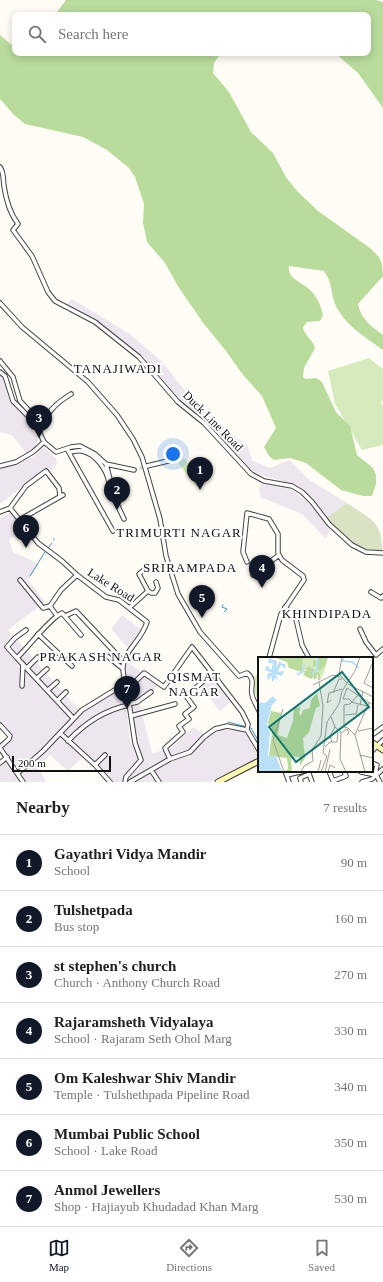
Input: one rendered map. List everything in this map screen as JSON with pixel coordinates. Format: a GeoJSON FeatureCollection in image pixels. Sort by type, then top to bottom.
{"type":"FeatureCollection","features":[{"type":"Feature","properties":{"kind":"street","name":"Duck Line Road"},"geometry":{"type":"LineString","coordinates":[[0,168],[2,170],[3,184],[10,213],[18,224],[13,230],[32,256],[48,292],[55,301],[95,322],[139,357],[178,402],[204,423],[251,474],[264,481],[292,486],[302,492],[329,524],[352,545],[366,552],[383,553]]}},
{"type":"Feature","properties":{"kind":"street"},"geometry":{"type":"LineString","coordinates":[[0,303],[22,327],[88,382],[118,415],[148,466],[168,461]]}},
{"type":"Feature","properties":{"kind":"street"},"geometry":{"type":"LineString","coordinates":[[0,361],[7,367],[13,377],[19,398],[34,416],[35,423],[44,442],[56,452],[80,446],[95,454],[106,464],[134,470]]}},
{"type":"Feature","properties":{"kind":"street"},"geometry":{"type":"LineString","coordinates":[[0,372],[5,376],[12,401],[35,423]]}},
{"type":"Feature","properties":{"kind":"street"},"geometry":{"type":"LineString","coordinates":[[38,429],[56,404],[61,399],[71,394]]}},
{"type":"Feature","properties":{"kind":"street"},"geometry":{"type":"LineString","coordinates":[[0,466],[16,462],[33,452],[44,442]]}},
{"type":"Feature","properties":{"kind":"street"},"geometry":{"type":"LineString","coordinates":[[68,450],[81,451],[97,460],[106,473],[109,484]]}},
{"type":"Feature","properties":{"kind":"street"},"geometry":{"type":"LineString","coordinates":[[68,450],[113,531]]}},
{"type":"Feature","properties":{"kind":"street"},"geometry":{"type":"LineString","coordinates":[[142,457],[160,519],[166,556],[178,594],[200,632],[239,676],[247,673],[251,676],[253,681],[251,694],[258,709]]}},
{"type":"Feature","properties":{"kind":"street"},"geometry":{"type":"LineString","coordinates":[[106,464],[116,502],[124,519]]}},
{"type":"Feature","properties":{"kind":"street"},"geometry":{"type":"LineString","coordinates":[[0,512],[10,508],[26,486],[46,471],[59,488],[61,496],[21,519]]}},
{"type":"Feature","properties":{"kind":"street","name":"Lake Road"},"geometry":{"type":"LineString","coordinates":[[10,508],[21,519],[38,543],[62,561],[76,576],[106,597],[119,600],[146,622],[144,629],[123,661],[122,668],[122,674],[126,683],[135,743],[142,760],[126,777],[125,782]]}},
{"type":"Feature","properties":{"kind":"street"},"geometry":{"type":"LineString","coordinates":[[247,562],[243,552],[247,513],[269,519],[278,534],[277,547],[279,555],[291,568],[303,576],[304,580],[285,607],[278,624],[269,657]]}},
{"type":"Feature","properties":{"kind":"street"},"geometry":{"type":"LineString","coordinates":[[253,575],[279,555]]}},
{"type":"Feature","properties":{"kind":"street"},"geometry":{"type":"LineString","coordinates":[[145,570],[139,574],[148,591],[151,593],[155,593],[158,586],[156,582]]}},
{"type":"Feature","properties":{"kind":"street"},"geometry":{"type":"LineString","coordinates":[[20,580],[43,608],[50,606],[61,590],[76,576]]}},
{"type":"Feature","properties":{"kind":"street"},"geometry":{"type":"LineString","coordinates":[[129,608],[148,591]]}},
{"type":"Feature","properties":{"kind":"street"},"geometry":{"type":"LineString","coordinates":[[371,592],[380,598],[383,596]]}},
{"type":"Feature","properties":{"kind":"street"},"geometry":{"type":"LineString","coordinates":[[50,606],[57,616]]}},
{"type":"Feature","properties":{"kind":"street"},"geometry":{"type":"LineString","coordinates":[[285,607],[296,619],[302,645],[308,657]]}},
{"type":"Feature","properties":{"kind":"street"},"geometry":{"type":"LineString","coordinates":[[65,616],[76,611],[123,661]]}},
{"type":"Feature","properties":{"kind":"street"},"geometry":{"type":"LineString","coordinates":[[18,658],[35,640],[45,625],[62,613],[82,635]]}},
{"type":"Feature","properties":{"kind":"street"},"geometry":{"type":"LineString","coordinates":[[360,629],[366,642],[376,655],[383,649]]}},
{"type":"Feature","properties":{"kind":"street"},"geometry":{"type":"LineString","coordinates":[[26,630],[15,638],[7,647],[74,718]]}},
{"type":"Feature","properties":{"kind":"street"},"geometry":{"type":"LineString","coordinates":[[38,634],[72,666]]}},
{"type":"Feature","properties":{"kind":"street"},"geometry":{"type":"LineString","coordinates":[[127,690],[144,673],[164,687],[192,646],[242,712],[247,727],[258,748]]}},
{"type":"Feature","properties":{"kind":"street"},"geometry":{"type":"LineString","coordinates":[[107,656],[122,668]]}},
{"type":"Feature","properties":{"kind":"street"},"geometry":{"type":"LineString","coordinates":[[27,668],[38,657]]}},
{"type":"Feature","properties":{"kind":"street"},"geometry":{"type":"LineString","coordinates":[[22,686],[23,664]]}},
{"type":"Feature","properties":{"kind":"street"},"geometry":{"type":"LineString","coordinates":[[37,678],[47,669]]}},
{"type":"Feature","properties":{"kind":"street"},"geometry":{"type":"LineString","coordinates":[[170,759],[165,748],[183,732],[179,726],[189,719],[185,714],[194,706],[186,696],[213,673]]}},
{"type":"Feature","properties":{"kind":"street"},"geometry":{"type":"LineString","coordinates":[[48,690],[57,682]]}},
{"type":"Feature","properties":{"kind":"street"},"geometry":{"type":"LineString","coordinates":[[18,773],[43,751],[89,704],[126,683]]}},
{"type":"Feature","properties":{"kind":"street"},"geometry":{"type":"LineString","coordinates":[[57,701],[66,692]]}},
{"type":"Feature","properties":{"kind":"street"},"geometry":{"type":"LineString","coordinates":[[68,741],[82,727],[94,719],[115,709],[137,702],[151,692]]}},
{"type":"Feature","properties":{"kind":"street"},"geometry":{"type":"LineString","coordinates":[[131,716],[175,704]]}},
{"type":"Feature","properties":{"kind":"street"},"geometry":{"type":"LineString","coordinates":[[0,725],[10,736],[9,739],[0,747],[23,782]]}},
{"type":"Feature","properties":{"kind":"street"},"geometry":{"type":"LineString","coordinates":[[130,782],[170,759],[190,752],[204,737],[215,729],[227,726],[247,727]]}},
{"type":"Feature","properties":{"kind":"street"},"geometry":{"type":"LineString","coordinates":[[373,734],[383,727]]}},
{"type":"Feature","properties":{"kind":"street"},"geometry":{"type":"LineString","coordinates":[[60,733],[95,765],[110,782]]}},
{"type":"Feature","properties":{"kind":"street"},"geometry":{"type":"LineString","coordinates":[[378,743],[383,750]]}},
{"type":"Feature","properties":{"kind":"street"},"geometry":{"type":"LineString","coordinates":[[95,765],[105,755]]}},
{"type":"Feature","properties":{"kind":"street"},"geometry":{"type":"LineString","coordinates":[[0,763],[7,757]]}},
{"type":"Feature","properties":{"kind":"street"},"geometry":{"type":"LineString","coordinates":[[218,782],[258,762]]}},
{"type":"Feature","properties":{"kind":"street"},"geometry":{"type":"LineString","coordinates":[[373,763],[377,765],[376,775],[380,782]]}},
{"type":"Feature","properties":{"kind":"street"},"geometry":{"type":"LineString","coordinates":[[362,782],[376,775],[383,769]]}},
{"type":"Feature","properties":{"kind":"street"},"geometry":{"type":"LineString","coordinates":[[151,770],[159,782]]}},
{"type":"Feature","properties":{"kind":"street"},"geometry":{"type":"LineString","coordinates":[[286,772],[289,782]]}},
{"type":"Feature","properties":{"kind":"street"},"geometry":{"type":"LineString","coordinates":[[287,775],[300,772]]}},
{"type":"Feature","properties":{"kind":"street"},"geometry":{"type":"LineString","coordinates":[[328,772],[333,781],[342,780]]}},
{"type":"Feature","properties":{"kind":"street"},"geometry":{"type":"LineString","coordinates":[[361,772],[376,775]]}},
{"type":"Feature","properties":{"kind":"street"},"geometry":{"type":"LineString","coordinates":[[301,782],[300,778],[308,773],[312,782]]}},
{"type":"Feature","properties":{"kind":"shaded area"},"geometry":{"type":"Polygon","coordinates":[[[72,299],[130,334],[162,362],[187,393],[236,438],[247,444],[252,460],[270,468],[289,460],[308,479],[347,503],[326,518],[311,498],[298,488],[289,483],[254,473],[204,420],[181,401],[145,358],[110,331],[65,306],[72,299]]]}},
{"type":"Feature","properties":{"kind":"shaded area"},"geometry":{"type":"Polygon","coordinates":[[[0,374],[2,374],[10,398],[27,418],[38,441],[35,448],[26,453],[12,435],[0,432],[0,374]]]}},
{"type":"Feature","properties":{"kind":"shaded area"},"geometry":{"type":"Polygon","coordinates":[[[42,445],[56,458],[57,464],[50,472],[47,468],[0,504],[0,466],[14,465],[36,455],[42,445]]]}},
{"type":"Feature","properties":{"kind":"shaded area"},"geometry":{"type":"Polygon","coordinates":[[[261,484],[290,489],[310,504],[331,530],[325,538],[302,514],[260,497],[259,488],[261,484]]]}},
{"type":"Feature","properties":{"kind":"shaded area"},"geometry":{"type":"Polygon","coordinates":[[[11,512],[26,529],[9,539],[13,552],[39,564],[28,580],[45,602],[8,630],[79,710],[33,759],[18,770],[3,748],[12,737],[0,723],[0,518],[11,512]]]}},
{"type":"Feature","properties":{"kind":"shaded area"},"geometry":{"type":"Polygon","coordinates":[[[122,615],[141,629],[127,647],[111,629],[122,615]]]}},
{"type":"Feature","properties":{"kind":"shaded area"},"geometry":{"type":"Polygon","coordinates":[[[126,660],[158,687],[139,701],[152,753],[170,749],[193,727],[204,734],[186,752],[164,759],[128,781],[129,777],[140,767],[143,759],[136,742],[128,684],[124,673],[124,665],[126,660]]]}},
{"type":"Feature","properties":{"kind":"shaded area"},"geometry":{"type":"Polygon","coordinates":[[[213,677],[230,702],[220,711],[201,687],[213,677]]]}},
{"type":"Feature","properties":{"kind":"shaded area"},"geometry":{"type":"Polygon","coordinates":[[[124,686],[130,740],[138,759],[136,764],[124,776],[123,782],[111,782],[62,733],[84,709],[124,686]]]}},
{"type":"Feature","properties":{"kind":"shaded area"},"geometry":{"type":"Polygon","coordinates":[[[223,729],[242,731],[249,735],[258,751],[258,761],[210,782],[161,782],[153,771],[188,754],[206,738],[223,729]]]}},
{"type":"Feature","properties":{"kind":"shaded area"},"geometry":{"type":"Polygon","coordinates":[[[60,736],[83,757],[68,771],[50,755],[39,768],[46,782],[25,782],[20,773],[35,762],[60,736]]]}},
{"type":"Feature","properties":{"kind":"shaded area"},"geometry":{"type":"Polygon","coordinates":[[[7,759],[20,782],[0,782],[0,765],[7,759]]]}},
{"type":"Feature","properties":{"kind":"shaded area"},"geometry":{"type":"Polygon","coordinates":[[[149,773],[156,782],[133,782],[149,773]]]}},
{"type":"Feature","properties":{"kind":"green space"},"geometry":{"type":"Polygon","coordinates":[[[66,0],[376,0],[383,2],[383,108],[358,73],[338,56],[371,56],[371,12],[57,12],[66,0]]]}},
{"type":"Feature","properties":{"kind":"green space"},"geometry":{"type":"Polygon","coordinates":[[[0,35],[12,45],[12,56],[219,56],[214,63],[213,73],[229,92],[251,132],[273,153],[286,177],[297,191],[318,211],[370,248],[379,257],[382,264],[383,276],[358,304],[364,318],[383,335],[383,350],[358,332],[341,315],[335,303],[329,280],[324,271],[289,266],[290,274],[315,295],[323,315],[320,321],[307,322],[303,327],[305,333],[315,348],[304,368],[303,377],[306,379],[316,378],[322,382],[336,412],[350,426],[357,455],[373,468],[376,475],[376,484],[372,496],[363,496],[341,490],[306,463],[290,458],[274,460],[269,456],[264,447],[276,428],[262,396],[243,375],[204,324],[179,288],[165,263],[147,242],[143,223],[144,204],[135,177],[129,168],[107,150],[83,137],[25,124],[14,115],[0,99],[0,35]]]}},
{"type":"Feature","properties":{"kind":"green space"},"geometry":{"type":"Polygon","coordinates":[[[369,358],[383,369],[383,400],[381,402],[383,406],[383,445],[362,450],[335,404],[328,371],[369,358]]]}},
{"type":"Feature","properties":{"kind":"green space"},"geometry":{"type":"Polygon","coordinates":[[[184,458],[202,484],[197,487],[178,463],[184,458]]]}},
{"type":"Feature","properties":{"kind":"green space"},"geometry":{"type":"Polygon","coordinates":[[[347,503],[373,521],[380,533],[382,551],[357,545],[344,537],[326,518],[347,503]]]}},
{"type":"Feature","properties":{"kind":"green space"},"geometry":{"type":"Polygon","coordinates":[[[258,674],[258,700],[255,693],[255,676],[258,674]]]}},
{"type":"Feature","properties":{"kind":"waterway"},"geometry":{"type":"LineString","coordinates":[[48,548],[52,543]]}},
{"type":"Feature","properties":{"kind":"waterway"},"geometry":{"type":"LineString","coordinates":[[30,576],[45,552]]}},
{"type":"Feature","properties":{"kind":"waterway"},"geometry":{"type":"LineString","coordinates":[[223,605],[222,607],[227,609],[224,612]]}},
{"type":"Feature","properties":{"kind":"waterway"},"geometry":{"type":"LineString","coordinates":[[228,722],[251,728],[258,740]]}},
{"type":"Feature","properties":{"kind":"tunnel"},"geometry":{"type":"LineString","coordinates":[[134,470],[146,466]]}},
{"type":"Feature","properties":{"kind":"place","name":"st stephen's church"},"geometry":{"type":"Point","coordinates":[39,438]}},
{"type":"Feature","properties":{"kind":"place","name":"Gayathri Vidya Mandir"},"geometry":{"type":"Point","coordinates":[200,490]}},
{"type":"Feature","properties":{"kind":"place","name":"Tulshetpada"},"geometry":{"type":"Point","coordinates":[117,510]}},
{"type":"Feature","properties":{"kind":"place","name":"Mumbai Public School"},"geometry":{"type":"Point","coordinates":[26,548]}},
{"type":"Feature","properties":{"kind":"place","name":"Rajaramsheth Vidyalaya"},"geometry":{"type":"Point","coordinates":[262,588]}},
{"type":"Feature","properties":{"kind":"place","name":"Om Kaleshwar Shiv Mandir"},"geometry":{"type":"Point","coordinates":[202,618]}},
{"type":"Feature","properties":{"kind":"place","name":"Anmol Jewellers"},"geometry":{"type":"Point","coordinates":[127,709]}},
{"type":"Feature","properties":{"kind":"district","name":"TANAJIWADI"},"geometry":{"type":"Point","coordinates":[118,368]}},
{"type":"Feature","properties":{"kind":"district","name":"TRIMURTI NAGAR"},"geometry":{"type":"Point","coordinates":[179,532]}},
{"type":"Feature","properties":{"kind":"district","name":"SRIRAMPADA"},"geometry":{"type":"Point","coordinates":[190,567]}},
{"type":"Feature","properties":{"kind":"district","name":"KHINDIPADA"},"geometry":{"type":"Point","coordinates":[327,613]}},
{"type":"Feature","properties":{"kind":"district","name":"PRAKASH NAGAR"},"geometry":{"type":"Point","coordinates":[101,656]}},
{"type":"Feature","properties":{"kind":"district","name":"QISMAT NAGAR"},"geometry":{"type":"Point","coordinates":[194,684]}}]}
